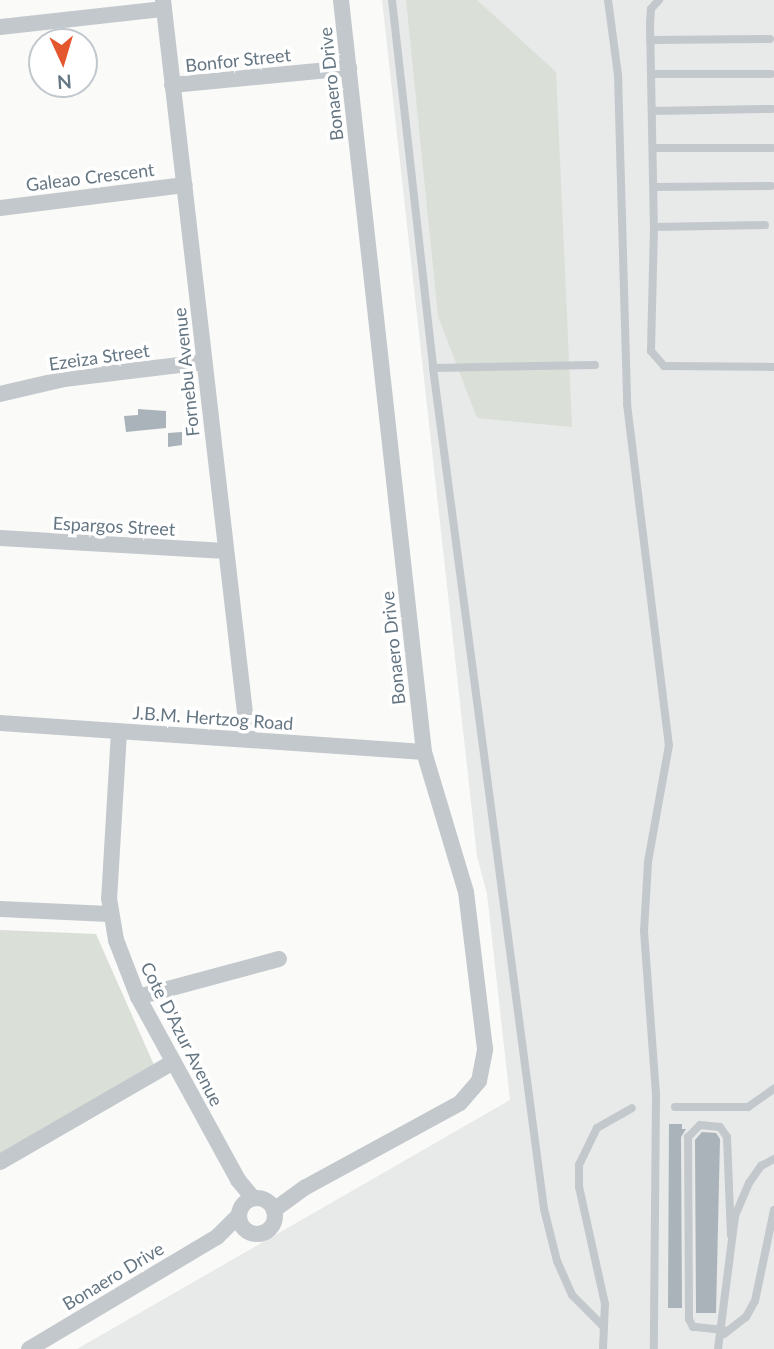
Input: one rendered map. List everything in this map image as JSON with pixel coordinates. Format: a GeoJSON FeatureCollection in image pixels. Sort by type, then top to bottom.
{"type":"FeatureCollection","features":[{"type":"Feature","properties":{"kind":"street","name":"Bonaero Drive"},"geometry":{"type":"LineString","coordinates":[[29,1349],[217,1237],[254,1210],[295,1187],[306,1187],[460,1103],[471,1094],[484,1068],[484,1021],[466,892],[424,752],[341,0]]}},
{"type":"Feature","properties":{"kind":"street"},"geometry":{"type":"LineString","coordinates":[[0,27],[163,4]]}},
{"type":"Feature","properties":{"kind":"street","name":"Fornebu Avenue"},"geometry":{"type":"LineString","coordinates":[[163,4],[248,739]]}},
{"type":"Feature","properties":{"kind":"street","name":"Bonfor Street"},"geometry":{"type":"LineString","coordinates":[[172,85],[349,68]]}},
{"type":"Feature","properties":{"kind":"street","name":"Galeao Crescent"},"geometry":{"type":"LineString","coordinates":[[0,208],[185,185]]}},
{"type":"Feature","properties":{"kind":"street","name":"Ezeiza Street"},"geometry":{"type":"LineString","coordinates":[[0,394],[64,379],[204,362]]}},
{"type":"Feature","properties":{"kind":"street","name":"Espargos Street"},"geometry":{"type":"LineString","coordinates":[[0,538],[226,551]]}},
{"type":"Feature","properties":{"kind":"street","name":"J.B.M. Hertzog Road"},"geometry":{"type":"LineString","coordinates":[[0,723],[424,752]]}},
{"type":"Feature","properties":{"kind":"street","name":"Cote D'Azur Avenue"},"geometry":{"type":"LineString","coordinates":[[119,732],[109,914],[138,997],[254,1210]]}},
{"type":"Feature","properties":{"kind":"street"},"geometry":{"type":"LineString","coordinates":[[0,909],[109,914]]}},
{"type":"Feature","properties":{"kind":"street"},"geometry":{"type":"LineString","coordinates":[[138,997],[279,959]]}},
{"type":"Feature","properties":{"kind":"street"},"geometry":{"type":"LineString","coordinates":[[0,1162],[173,1062]]}},
{"type":"Feature","properties":{"kind":"lane"},"geometry":{"type":"LineString","coordinates":[[392,0],[433,368],[549,1237],[572,1295],[604,1327]]}},
{"type":"Feature","properties":{"kind":"lane"},"geometry":{"type":"LineString","coordinates":[[608,0],[618,82],[626,404],[670,745],[648,862],[644,931],[656,1095],[654,1349]]}},
{"type":"Feature","properties":{"kind":"lane"},"geometry":{"type":"LineString","coordinates":[[659,0],[651,9],[650,40],[654,187],[651,351],[657,362],[664,366],[774,367]]}},
{"type":"Feature","properties":{"kind":"lane"},"geometry":{"type":"LineString","coordinates":[[650,40],[770,39]]}},
{"type":"Feature","properties":{"kind":"lane"},"geometry":{"type":"LineString","coordinates":[[651,74],[771,74]]}},
{"type":"Feature","properties":{"kind":"lane"},"geometry":{"type":"LineString","coordinates":[[652,111],[772,109]]}},
{"type":"Feature","properties":{"kind":"lane"},"geometry":{"type":"LineString","coordinates":[[653,148],[772,148]]}},
{"type":"Feature","properties":{"kind":"lane"},"geometry":{"type":"LineString","coordinates":[[654,187],[771,186]]}},
{"type":"Feature","properties":{"kind":"lane"},"geometry":{"type":"LineString","coordinates":[[654,226],[765,225]]}},
{"type":"Feature","properties":{"kind":"lane"},"geometry":{"type":"LineString","coordinates":[[433,368],[595,365]]}},
{"type":"Feature","properties":{"kind":"lane"},"geometry":{"type":"LineString","coordinates":[[675,1107],[748,1107],[774,1089]]}},
{"type":"Feature","properties":{"kind":"lane"},"geometry":{"type":"LineString","coordinates":[[603,1349],[605,1304],[579,1187],[579,1165],[597,1128],[632,1108]]}},
{"type":"Feature","properties":{"kind":"lane"},"geometry":{"type":"LineString","coordinates":[[719,1349],[721,1330],[731,1235],[727,1137],[720,1127],[700,1125],[688,1137],[689,1319],[693,1326],[721,1330],[746,1317],[755,1301],[774,1210]]}},
{"type":"Feature","properties":{"kind":"lane"},"geometry":{"type":"LineString","coordinates":[[731,1235],[749,1183],[761,1166],[774,1159]]}},
{"type":"Feature","properties":{"kind":"shaded area"},"geometry":{"type":"Polygon","coordinates":[[[382,0],[774,0],[774,1349],[77,1349],[510,1100],[487,894],[477,856],[382,0]]]}},
{"type":"Feature","properties":{"kind":"shaded area"},"geometry":{"type":"Polygon","coordinates":[[[406,0],[477,0],[556,72],[572,427],[477,418],[438,316],[406,0]]]}},
{"type":"Feature","properties":{"kind":"shaded area"},"geometry":{"type":"Polygon","coordinates":[[[0,930],[96,934],[154,1065],[0,1153],[0,930]]]}},
{"type":"Feature","properties":{"kind":"building"},"geometry":{"type":"Polygon","coordinates":[[[138,409],[166,411],[166,428],[126,432],[124,416],[138,415],[138,409]]]}},
{"type":"Feature","properties":{"kind":"building"},"geometry":{"type":"Polygon","coordinates":[[[182,432],[182,445],[168,447],[168,433],[182,432]]]}},
{"type":"Feature","properties":{"kind":"building"},"geometry":{"type":"Polygon","coordinates":[[[669,1124],[682,1124],[682,1129],[686,1129],[681,1137],[682,1308],[668,1308],[669,1124]]]}},
{"type":"Feature","properties":{"kind":"building"},"geometry":{"type":"Polygon","coordinates":[[[702,1132],[716,1133],[720,1139],[716,1313],[696,1313],[695,1140],[702,1132]]]}}]}
